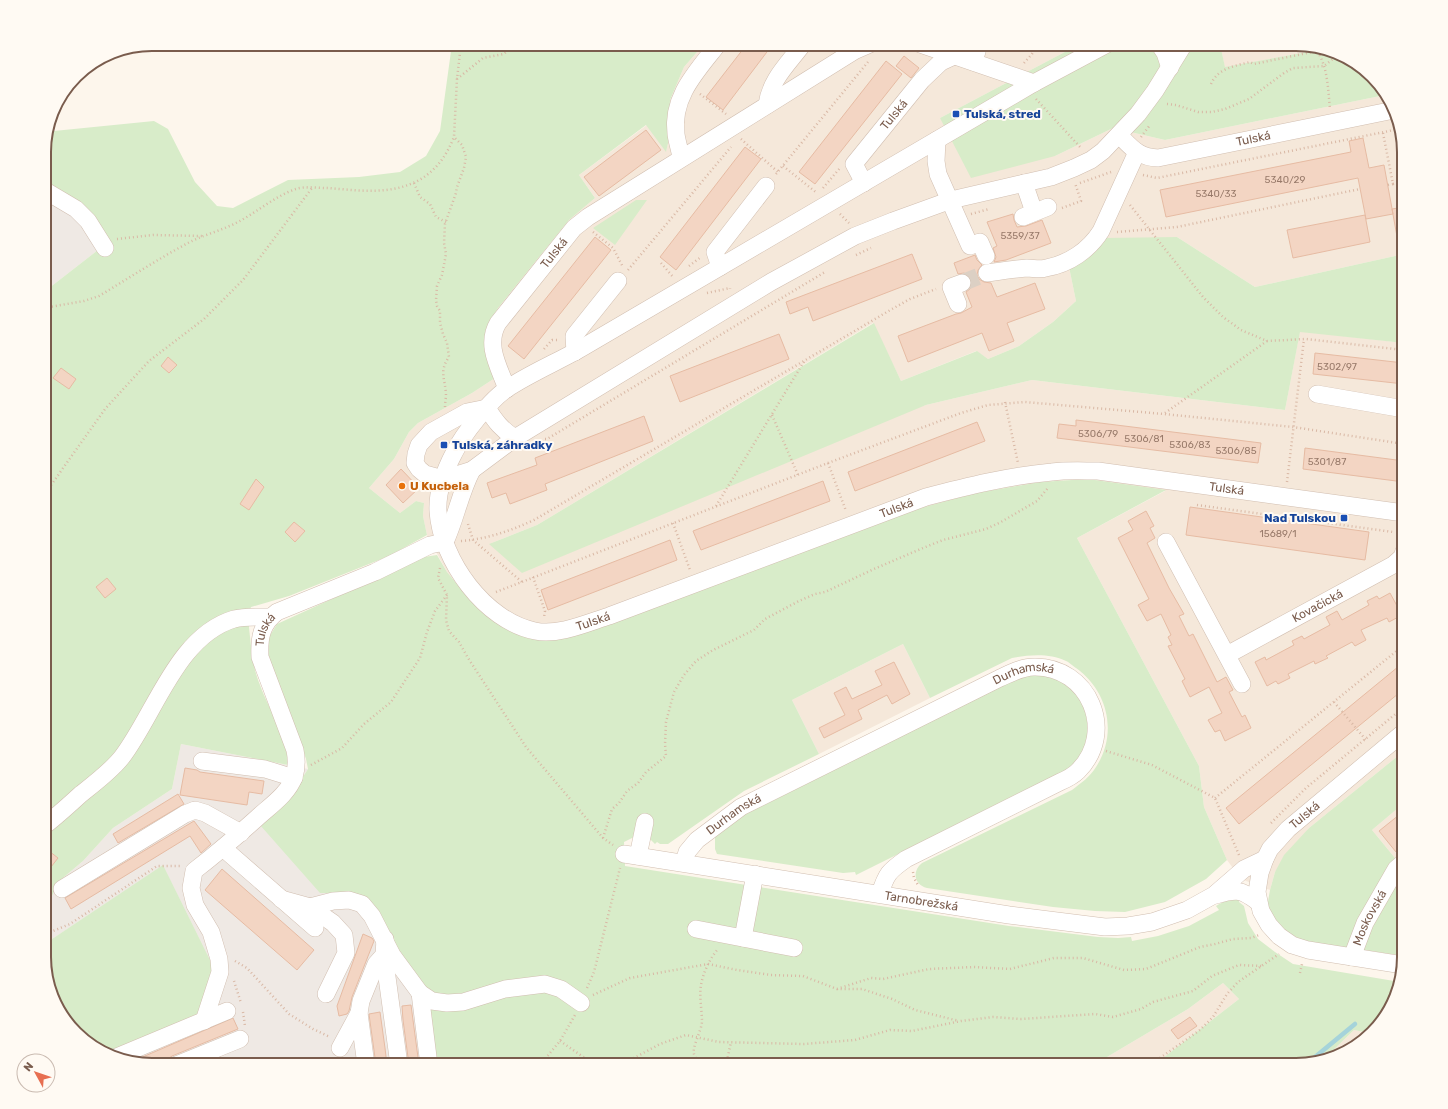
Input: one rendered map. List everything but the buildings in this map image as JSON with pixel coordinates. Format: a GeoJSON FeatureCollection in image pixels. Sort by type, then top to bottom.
{"type":"FeatureCollection","features":[{"type":"Feature","properties":{"kind":"street"},"geometry":{"type":"LineString","coordinates":[[681,158],[676,133],[678,105],[689,80],[712,51]]}},
{"type":"Feature","properties":{"kind":"street"},"geometry":{"type":"LineString","coordinates":[[767,105],[769,93],[774,82],[798,51]]}},
{"type":"Feature","properties":{"kind":"street","name":"Tulská"},"geometry":{"type":"LineString","coordinates":[[507,389],[493,349],[492,338],[494,330],[498,322],[574,228],[681,158],[740,128],[767,105],[854,51],[871,51]]}},
{"type":"Feature","properties":{"kind":"street"},"geometry":{"type":"LineString","coordinates":[[942,51],[974,62],[1032,88]]}},
{"type":"Feature","properties":{"kind":"street"},"geometry":{"type":"LineString","coordinates":[[974,62],[977,51]]}},
{"type":"Feature","properties":{"kind":"street","name":"Tulská"},"geometry":{"type":"LineString","coordinates":[[1095,51],[1032,88],[937,140],[720,267],[682,282],[575,352],[507,389],[487,408],[460,442],[454,452],[443,479],[438,510],[445,542],[460,575],[481,598],[505,618],[522,627],[536,631],[553,632],[576,627],[609,616],[926,497],[965,486],[1007,478],[1064,471],[1098,471],[1397,512]]}},
{"type":"Feature","properties":{"kind":"street"},"geometry":{"type":"LineString","coordinates":[[1164,51],[1170,68]]}},
{"type":"Feature","properties":{"kind":"street"},"geometry":{"type":"LineString","coordinates":[[516,438],[505,432],[494,421],[487,408],[467,412],[431,432],[424,438],[419,445],[415,463],[418,470],[425,474],[443,479],[472,470],[516,438],[744,298],[855,236],[951,200],[1051,177],[1071,180],[1119,135],[1155,91],[1180,51]]}},
{"type":"Feature","properties":{"kind":"street","name":"Tulská"},"geometry":{"type":"LineString","coordinates":[[854,164],[922,80],[941,62],[954,56]]}},
{"type":"Feature","properties":{"kind":"street","name":"Tulská"},"geometry":{"type":"LineString","coordinates":[[1119,135],[1137,152],[1146,158],[1158,158],[1389,111]]}},
{"type":"Feature","properties":{"kind":"street"},"geometry":{"type":"LineString","coordinates":[[937,140],[936,161],[938,174],[942,185],[951,200],[970,246],[980,242],[986,256]]}},
{"type":"Feature","properties":{"kind":"street"},"geometry":{"type":"LineString","coordinates":[[987,273],[1027,268],[1045,269],[1075,257],[1086,250],[1101,232],[1137,152]]}},
{"type":"Feature","properties":{"kind":"street"},"geometry":{"type":"LineString","coordinates":[[854,164],[864,183]]}},
{"type":"Feature","properties":{"kind":"street"},"geometry":{"type":"LineString","coordinates":[[1024,183],[1035,212]]}},
{"type":"Feature","properties":{"kind":"street"},"geometry":{"type":"LineString","coordinates":[[720,267],[715,252],[766,186]]}},
{"type":"Feature","properties":{"kind":"street"},"geometry":{"type":"LineString","coordinates":[[51,194],[76,209],[88,221],[101,242]]}},
{"type":"Feature","properties":{"kind":"street"},"geometry":{"type":"LineString","coordinates":[[575,352],[574,336],[618,281]]}},
{"type":"Feature","properties":{"kind":"street"},"geometry":{"type":"LineString","coordinates":[[957,285],[958,304]]}},
{"type":"Feature","properties":{"kind":"street"},"geometry":{"type":"LineString","coordinates":[[1318,394],[1397,408]]}},
{"type":"Feature","properties":{"kind":"street"},"geometry":{"type":"LineString","coordinates":[[445,542],[465,484],[472,470]]}},
{"type":"Feature","properties":{"kind":"street","name":"Tulská"},"geometry":{"type":"LineString","coordinates":[[194,871],[223,848],[276,801],[288,788],[294,778],[297,763],[295,750],[260,657],[259,644],[261,634],[270,617],[282,609],[375,572],[430,545],[445,542]]}},
{"type":"Feature","properties":{"kind":"street"},"geometry":{"type":"LineString","coordinates":[[1166,542],[1242,684]]}},
{"type":"Feature","properties":{"kind":"street","name":"Kovačická"},"geometry":{"type":"LineString","coordinates":[[1227,655],[1397,562]]}},
{"type":"Feature","properties":{"kind":"street"},"geometry":{"type":"LineString","coordinates":[[51,820],[96,783],[120,759],[133,741],[183,656],[198,641],[225,622],[236,618],[270,617]]}},
{"type":"Feature","properties":{"kind":"street","name":"Durhamská"},"geometry":{"type":"LineString","coordinates":[[684,862],[687,852],[697,840],[741,807],[1000,678],[1022,668],[1034,667],[1056,671],[1076,682],[1084,691],[1092,706],[1096,722],[1096,733],[1090,754],[1078,771],[1060,782],[906,859],[892,869],[885,879],[880,894]]}},
{"type":"Feature","properties":{"kind":"street","name":"Tulská"},"geometry":{"type":"LineString","coordinates":[[1264,930],[1257,892],[1260,873],[1270,850],[1288,829],[1397,738]]}},
{"type":"Feature","properties":{"kind":"street"},"geometry":{"type":"LineString","coordinates":[[202,761],[265,769],[294,778]]}},
{"type":"Feature","properties":{"kind":"street"},"geometry":{"type":"LineString","coordinates":[[62,889],[185,814],[195,810],[205,813],[241,832]]}},
{"type":"Feature","properties":{"kind":"street"},"geometry":{"type":"LineString","coordinates":[[631,855],[645,822]]}},
{"type":"Feature","properties":{"kind":"street"},"geometry":{"type":"LineString","coordinates":[[223,848],[315,928]]}},
{"type":"Feature","properties":{"kind":"street","name":"Tarnobrežská"},"geometry":{"type":"LineString","coordinates":[[631,855],[684,862],[1009,915],[1105,927],[1128,926],[1152,922],[1187,910],[1214,895],[1244,869],[1265,859]]}},
{"type":"Feature","properties":{"kind":"street","name":"Moskovská"},"geometry":{"type":"LineString","coordinates":[[1352,957],[1365,923],[1397,868]]}},
{"type":"Feature","properties":{"kind":"street"},"geometry":{"type":"LineString","coordinates":[[194,871],[191,888],[195,905],[211,932],[219,959],[220,972],[204,1021]]}},
{"type":"Feature","properties":{"kind":"street"},"geometry":{"type":"LineString","coordinates":[[737,937],[755,874]]}},
{"type":"Feature","properties":{"kind":"street","name":"Tarnobrežská"},"geometry":{"type":"LineString","coordinates":[[1214,895],[1233,890],[1241,891],[1258,902]]}},
{"type":"Feature","properties":{"kind":"street"},"geometry":{"type":"LineString","coordinates":[[281,899],[310,907],[333,923],[344,934],[346,952],[326,994]]}},
{"type":"Feature","properties":{"kind":"street"},"geometry":{"type":"LineString","coordinates":[[310,907],[333,901],[349,900],[362,904],[372,916],[384,947],[398,1058]]}},
{"type":"Feature","properties":{"kind":"street"},"geometry":{"type":"LineString","coordinates":[[696,929],[794,948]]}},
{"type":"Feature","properties":{"kind":"street","name":"Moskovská"},"geometry":{"type":"LineString","coordinates":[[1264,930],[1279,936],[1292,945],[1308,950],[1396,964]]}},
{"type":"Feature","properties":{"kind":"street"},"geometry":{"type":"LineString","coordinates":[[384,947],[392,955],[420,993],[432,1001],[447,1003],[463,1002],[505,989],[545,984],[561,988],[581,1003]]}},
{"type":"Feature","properties":{"kind":"street"},"geometry":{"type":"LineString","coordinates":[[365,1058],[359,1014],[361,1001],[384,947]]}},
{"type":"Feature","properties":{"kind":"street"},"geometry":{"type":"LineString","coordinates":[[420,993],[428,1058]]}},
{"type":"Feature","properties":{"kind":"street"},"geometry":{"type":"LineString","coordinates":[[123,1054],[227,1011]]}},
{"type":"Feature","properties":{"kind":"street"},"geometry":{"type":"LineString","coordinates":[[341,1046],[359,1014]]}},
{"type":"Feature","properties":{"kind":"street"},"geometry":{"type":"LineString","coordinates":[[193,1058],[240,1039]]}},
{"type":"Feature","properties":{"kind":"path"},"geometry":{"type":"LineString","coordinates":[[51,307],[84,301],[99,296],[188,243],[235,224],[297,189],[312,188],[377,191],[399,188],[414,183],[430,174],[441,163],[451,146],[454,137],[460,51]]}},
{"type":"Feature","properties":{"kind":"path"},"geometry":{"type":"LineString","coordinates":[[457,79],[483,58],[504,54],[507,51]]}},
{"type":"Feature","properties":{"kind":"path"},"geometry":{"type":"LineString","coordinates":[[766,186],[871,51]]}},
{"type":"Feature","properties":{"kind":"path"},"geometry":{"type":"LineString","coordinates":[[1020,68],[1034,51]]}},
{"type":"Feature","properties":{"kind":"path"},"geometry":{"type":"LineString","coordinates":[[1212,84],[1214,77],[1230,67],[1250,62],[1254,64],[1311,52]]}},
{"type":"Feature","properties":{"kind":"path"},"geometry":{"type":"LineString","coordinates":[[1319,54],[1324,66],[1330,111]]}},
{"type":"Feature","properties":{"kind":"path"},"geometry":{"type":"LineString","coordinates":[[1167,104],[1176,105],[1198,112],[1212,112],[1225,109],[1249,99],[1284,72],[1293,68],[1324,66],[1334,58]]}},
{"type":"Feature","properties":{"kind":"path"},"geometry":{"type":"LineString","coordinates":[[1032,88],[1086,154]]}},
{"type":"Feature","properties":{"kind":"path"},"geometry":{"type":"LineString","coordinates":[[696,91],[740,128],[739,137],[778,172]]}},
{"type":"Feature","properties":{"kind":"path"},"geometry":{"type":"LineString","coordinates":[[1142,175],[1157,178],[1395,130]]}},
{"type":"Feature","properties":{"kind":"path"},"geometry":{"type":"LineString","coordinates":[[1383,132],[1393,184]]}},
{"type":"Feature","properties":{"kind":"path"},"geometry":{"type":"LineString","coordinates":[[446,423],[446,394],[443,370],[444,364],[449,357],[447,343],[442,334],[440,311],[436,300],[437,286],[442,275],[446,254],[444,233],[446,222],[464,168],[466,157],[466,152],[462,145],[454,137]]}},
{"type":"Feature","properties":{"kind":"path"},"geometry":{"type":"LineString","coordinates":[[588,228],[613,248],[625,273],[734,143]]}},
{"type":"Feature","properties":{"kind":"path"},"geometry":{"type":"LineString","coordinates":[[818,194],[840,168],[854,164]]}},
{"type":"Feature","properties":{"kind":"path"},"geometry":{"type":"LineString","coordinates":[[1065,207],[1081,201],[1071,180],[1116,170]]}},
{"type":"Feature","properties":{"kind":"path"},"geometry":{"type":"LineString","coordinates":[[414,183],[420,197],[430,204],[436,217],[446,222]]}},
{"type":"Feature","properties":{"kind":"path"},"geometry":{"type":"LineString","coordinates":[[1388,185],[1397,183]]}},
{"type":"Feature","properties":{"kind":"path"},"geometry":{"type":"LineString","coordinates":[[51,485],[105,409],[149,361],[204,319],[243,280],[312,188]]}},
{"type":"Feature","properties":{"kind":"path"},"geometry":{"type":"LineString","coordinates":[[1114,232],[1177,227],[1360,190]]}},
{"type":"Feature","properties":{"kind":"path"},"geometry":{"type":"LineString","coordinates":[[1128,204],[1203,297],[1223,317],[1241,330],[1267,341],[1304,339],[1397,349]]}},
{"type":"Feature","properties":{"kind":"path"},"geometry":{"type":"LineString","coordinates":[[958,217],[993,207]]}},
{"type":"Feature","properties":{"kind":"path"},"geometry":{"type":"LineString","coordinates":[[101,242],[113,239],[153,235],[206,236]]}},
{"type":"Feature","properties":{"kind":"path"},"geometry":{"type":"LineString","coordinates":[[855,255],[874,247]]}},
{"type":"Feature","properties":{"kind":"path"},"geometry":{"type":"LineString","coordinates":[[661,263],[696,296],[730,288],[734,295],[740,292],[744,298]]}},
{"type":"Feature","properties":{"kind":"path"},"geometry":{"type":"LineString","coordinates":[[541,439],[547,438],[554,434],[828,270]]}},
{"type":"Feature","properties":{"kind":"path"},"geometry":{"type":"LineString","coordinates":[[546,1058],[560,1041],[581,1003],[594,972],[631,855],[603,838],[526,747],[459,642],[449,631],[446,620],[447,595],[438,578],[445,542],[491,537],[512,530],[534,520],[910,299],[945,285],[957,285]]}},
{"type":"Feature","properties":{"kind":"path"},"geometry":{"type":"LineString","coordinates":[[1286,488],[1304,339]]}},
{"type":"Feature","properties":{"kind":"path"},"geometry":{"type":"LineString","coordinates":[[1164,414],[1267,341]]}},
{"type":"Feature","properties":{"kind":"path"},"geometry":{"type":"LineString","coordinates":[[716,506],[805,360]]}},
{"type":"Feature","properties":{"kind":"path"},"geometry":{"type":"LineString","coordinates":[[481,598],[716,506],[961,413],[988,405],[1005,402],[1052,403],[1293,427],[1397,443]]}},
{"type":"Feature","properties":{"kind":"path"},"geometry":{"type":"LineString","coordinates":[[1005,402],[1018,465]]}},
{"type":"Feature","properties":{"kind":"path"},"geometry":{"type":"LineString","coordinates":[[772,414],[798,475]]}},
{"type":"Feature","properties":{"kind":"path"},"geometry":{"type":"LineString","coordinates":[[828,463],[846,511]]}},
{"type":"Feature","properties":{"kind":"path"},"geometry":{"type":"LineString","coordinates":[[603,838],[612,809],[619,804],[627,791],[638,783],[646,772],[666,756],[666,722],[674,692],[684,675],[696,661],[713,650],[754,630],[765,618],[814,594],[825,592],[874,569],[943,540],[986,529],[1001,522],[1037,500],[1064,471]]}},
{"type":"Feature","properties":{"kind":"path"},"geometry":{"type":"LineString","coordinates":[[1197,505],[1273,517],[1393,532]]}},
{"type":"Feature","properties":{"kind":"path"},"geometry":{"type":"LineString","coordinates":[[467,517],[472,540],[522,582]]}},
{"type":"Feature","properties":{"kind":"path"},"geometry":{"type":"LineString","coordinates":[[673,523],[690,570]]}},
{"type":"Feature","properties":{"kind":"path"},"geometry":{"type":"LineString","coordinates":[[533,578],[545,611],[544,619],[553,632]]}},
{"type":"Feature","properties":{"kind":"path"},"geometry":{"type":"LineString","coordinates":[[294,778],[313,763],[342,748],[364,724],[390,702],[420,658],[427,632],[435,611],[447,595]]}},
{"type":"Feature","properties":{"kind":"path"},"geometry":{"type":"LineString","coordinates":[[1216,798],[1397,651]]}},
{"type":"Feature","properties":{"kind":"path"},"geometry":{"type":"LineString","coordinates":[[1334,702],[1363,736]]}},
{"type":"Feature","properties":{"kind":"path"},"geometry":{"type":"LineString","coordinates":[[1102,750],[1152,765],[1216,798],[1241,860]]}},
{"type":"Feature","properties":{"kind":"path"},"geometry":{"type":"LineString","coordinates":[[51,933],[70,924],[157,866],[181,866],[194,871]]}},
{"type":"Feature","properties":{"kind":"path"},"geometry":{"type":"LineString","coordinates":[[914,869],[914,878],[920,887]]}},
{"type":"Feature","properties":{"kind":"path"},"geometry":{"type":"LineString","coordinates":[[838,989],[871,978],[883,979],[929,970],[974,967],[1010,969],[1054,958],[1083,958],[1124,970],[1146,969],[1200,947],[1233,939],[1251,938],[1264,930]]}},
{"type":"Feature","properties":{"kind":"path"},"geometry":{"type":"LineString","coordinates":[[696,1058],[694,1054],[695,1044],[702,1024],[701,985],[708,964],[714,954],[737,937]]}},
{"type":"Feature","properties":{"kind":"path"},"geometry":{"type":"LineString","coordinates":[[1160,1058],[1200,1030],[1213,1017],[1227,994],[1238,982],[1292,945]]}},
{"type":"Feature","properties":{"kind":"path"},"geometry":{"type":"LineString","coordinates":[[219,959],[235,961],[247,968],[289,1014],[341,1046]]}},
{"type":"Feature","properties":{"kind":"path"},"geometry":{"type":"LineString","coordinates":[[1300,973],[1303,962]]}},
{"type":"Feature","properties":{"kind":"path"},"geometry":{"type":"LineString","coordinates":[[581,1003],[597,992],[630,978],[708,964],[771,975],[803,976],[838,989],[862,989],[892,999],[915,1010],[961,1021]]}},
{"type":"Feature","properties":{"kind":"path"},"geometry":{"type":"LineString","coordinates":[[634,1058],[660,1044],[686,1036],[719,1042],[804,1044],[855,1040],[890,1030],[912,1031],[961,1021],[993,1017],[1021,1019],[1095,1014],[1113,1017],[1141,1009],[1154,1002],[1193,992],[1212,976],[1239,965],[1262,966]]}},
{"type":"Feature","properties":{"kind":"path"},"geometry":{"type":"LineString","coordinates":[[560,1041],[585,1058]]}},
{"type":"Feature","properties":{"kind":"path"},"geometry":{"type":"LineString","coordinates":[[728,1058],[731,1042]]}},
{"type":"Feature","properties":{"kind":"shaded area"},"geometry":{"type":"Polygon","coordinates":[[[698,51],[1067,51],[940,118],[1055,156],[1113,128],[1165,140],[1380,96],[1392,119],[1396,139],[1397,256],[1255,287],[1177,237],[1069,267],[1076,301],[1053,322],[1019,346],[988,359],[976,351],[901,381],[873,323],[537,525],[489,544],[926,405],[1032,380],[1285,410],[1300,331],[1397,342],[1397,757],[1309,828],[1275,872],[1270,890],[1241,879],[1227,860],[1204,807],[1199,766],[1077,538],[1165,491],[1088,479],[1040,482],[976,493],[556,637],[467,596],[447,572],[427,535],[423,516],[424,503],[416,501],[400,513],[369,488],[394,459],[409,432],[418,423],[472,393],[495,378],[487,327],[498,308],[569,220],[595,198],[579,175],[647,125],[666,151],[669,139],[670,100],[684,67],[698,51]]]}},
{"type":"Feature","properties":{"kind":"shaded area"},"geometry":{"type":"Polygon","coordinates":[[[1221,51],[1309,52],[1225,68],[1221,51]]]}},
{"type":"Feature","properties":{"kind":"shaded area"},"geometry":{"type":"Polygon","coordinates":[[[51,202],[76,216],[98,250],[51,287],[51,202]]]}},
{"type":"Feature","properties":{"kind":"shaded area"},"geometry":{"type":"Polygon","coordinates":[[[903,644],[930,698],[819,754],[792,700],[903,644]]]}},
{"type":"Feature","properties":{"kind":"shaded area"},"geometry":{"type":"Polygon","coordinates":[[[181,744],[308,769],[295,789],[348,893],[396,951],[434,1058],[152,1058],[126,1055],[114,1051],[200,1015],[213,966],[163,866],[51,940],[51,898],[58,882],[83,861],[113,828],[172,789],[181,744]]]}},
{"type":"Feature","properties":{"kind":"shaded area"},"geometry":{"type":"Polygon","coordinates":[[[1397,809],[1397,860],[1372,830],[1397,809]]]}},
{"type":"Feature","properties":{"kind":"shaded area"},"geometry":{"type":"Polygon","coordinates":[[[1223,983],[1239,999],[1163,1058],[1106,1058],[1107,1057],[1188,1009],[1223,983]]]}},
{"type":"Feature","properties":{"kind":"shaded area"},"geometry":{"type":"Polygon","coordinates":[[[1354,1030],[1364,1032],[1341,1048],[1332,1051],[1354,1030]]]}},
{"type":"Feature","properties":{"kind":"green space"},"geometry":{"type":"Polygon","coordinates":[[[451,51],[698,51],[684,67],[670,100],[669,139],[666,152],[646,125],[579,175],[595,198],[569,220],[498,308],[487,327],[495,378],[472,393],[418,423],[409,432],[394,459],[369,488],[400,513],[416,501],[424,503],[423,516],[427,535],[389,556],[289,596],[251,607],[249,622],[254,667],[264,695],[282,734],[288,765],[181,744],[172,789],[113,828],[83,861],[58,882],[51,898],[51,287],[98,250],[76,216],[51,189],[51,145],[53,131],[154,121],[168,129],[195,182],[217,206],[233,208],[288,180],[359,177],[400,172],[426,156],[440,131],[451,51]]]}},
{"type":"Feature","properties":{"kind":"green space"},"geometry":{"type":"Polygon","coordinates":[[[1067,51],[1222,51],[1225,67],[1308,52],[1316,53],[1341,61],[1358,72],[1368,80],[1380,96],[1165,140],[1113,128],[1055,156],[971,178],[940,118],[1067,51]]]}},
{"type":"Feature","properties":{"kind":"green space"},"geometry":{"type":"Polygon","coordinates":[[[636,200],[647,200],[615,245],[593,228],[636,200]]]}},
{"type":"Feature","properties":{"kind":"green space"},"geometry":{"type":"Polygon","coordinates":[[[1177,237],[1255,287],[1397,256],[1397,342],[1300,332],[1285,410],[1032,380],[926,405],[522,573],[489,544],[537,525],[874,323],[901,381],[977,351],[988,359],[1019,346],[1053,322],[1076,301],[1069,267],[1104,238],[1177,237]]]}},
{"type":"Feature","properties":{"kind":"green space"},"geometry":{"type":"Polygon","coordinates":[[[1088,479],[1166,490],[1077,538],[1199,766],[1204,807],[1227,860],[1206,879],[1165,902],[1125,912],[1053,907],[927,888],[920,884],[916,878],[916,870],[922,863],[1072,790],[1088,777],[1094,771],[1103,754],[1107,740],[1108,727],[1102,700],[1096,688],[1087,677],[1070,663],[1059,658],[1032,656],[1012,658],[930,698],[903,644],[792,700],[819,754],[744,791],[668,844],[660,844],[657,842],[655,844],[650,839],[634,837],[624,842],[625,866],[1009,926],[1098,937],[1131,937],[1132,941],[1158,936],[1189,926],[1219,910],[1216,906],[1219,904],[1230,900],[1240,899],[1239,902],[1244,906],[1248,923],[1258,939],[1293,964],[1394,981],[1384,1008],[1368,1029],[1364,1032],[1354,1030],[1332,1051],[1322,1055],[1296,1058],[1163,1058],[1239,999],[1223,983],[1188,1009],[1106,1058],[435,1058],[430,1008],[348,893],[320,893],[260,825],[295,789],[308,769],[306,759],[267,652],[269,637],[277,624],[424,557],[437,555],[447,572],[467,596],[525,636],[917,509],[976,493],[1040,482],[1088,479]]]}},
{"type":"Feature","properties":{"kind":"green space"},"geometry":{"type":"Polygon","coordinates":[[[1043,674],[1064,681],[1085,705],[1089,737],[1081,757],[1065,771],[856,875],[855,872],[843,873],[717,854],[715,849],[715,837],[743,815],[1022,676],[1043,674]]]}},
{"type":"Feature","properties":{"kind":"green space"},"geometry":{"type":"Polygon","coordinates":[[[1397,757],[1397,809],[1372,830],[1397,860],[1397,955],[1303,941],[1285,931],[1273,921],[1267,907],[1275,872],[1284,855],[1309,828],[1397,757]]]}},
{"type":"Feature","properties":{"kind":"green space"},"geometry":{"type":"Polygon","coordinates":[[[163,865],[213,966],[200,1015],[114,1051],[101,1045],[80,1029],[64,1008],[54,983],[51,964],[51,940],[163,865]]]}},
{"type":"Feature","properties":{"kind":"waterway"},"geometry":{"type":"LineString","coordinates":[[1316,1056],[1355,1024]]}},
{"type":"Feature","properties":{"kind":"tunnel"},"geometry":{"type":"LineString","coordinates":[[962,283],[987,273]]}},
{"type":"Feature","properties":{"kind":"place","name":"Tulská, stred"},"geometry":{"type":"Point","coordinates":[956,114]}},
{"type":"Feature","properties":{"kind":"place","name":"Tulská, záhradky"},"geometry":{"type":"Point","coordinates":[444,445]}},
{"type":"Feature","properties":{"kind":"place","name":"U Kucbela"},"geometry":{"type":"Point","coordinates":[402,486]}},
{"type":"Feature","properties":{"kind":"place","name":"Nad Tulskou"},"geometry":{"type":"Point","coordinates":[1344,518]}}]}
